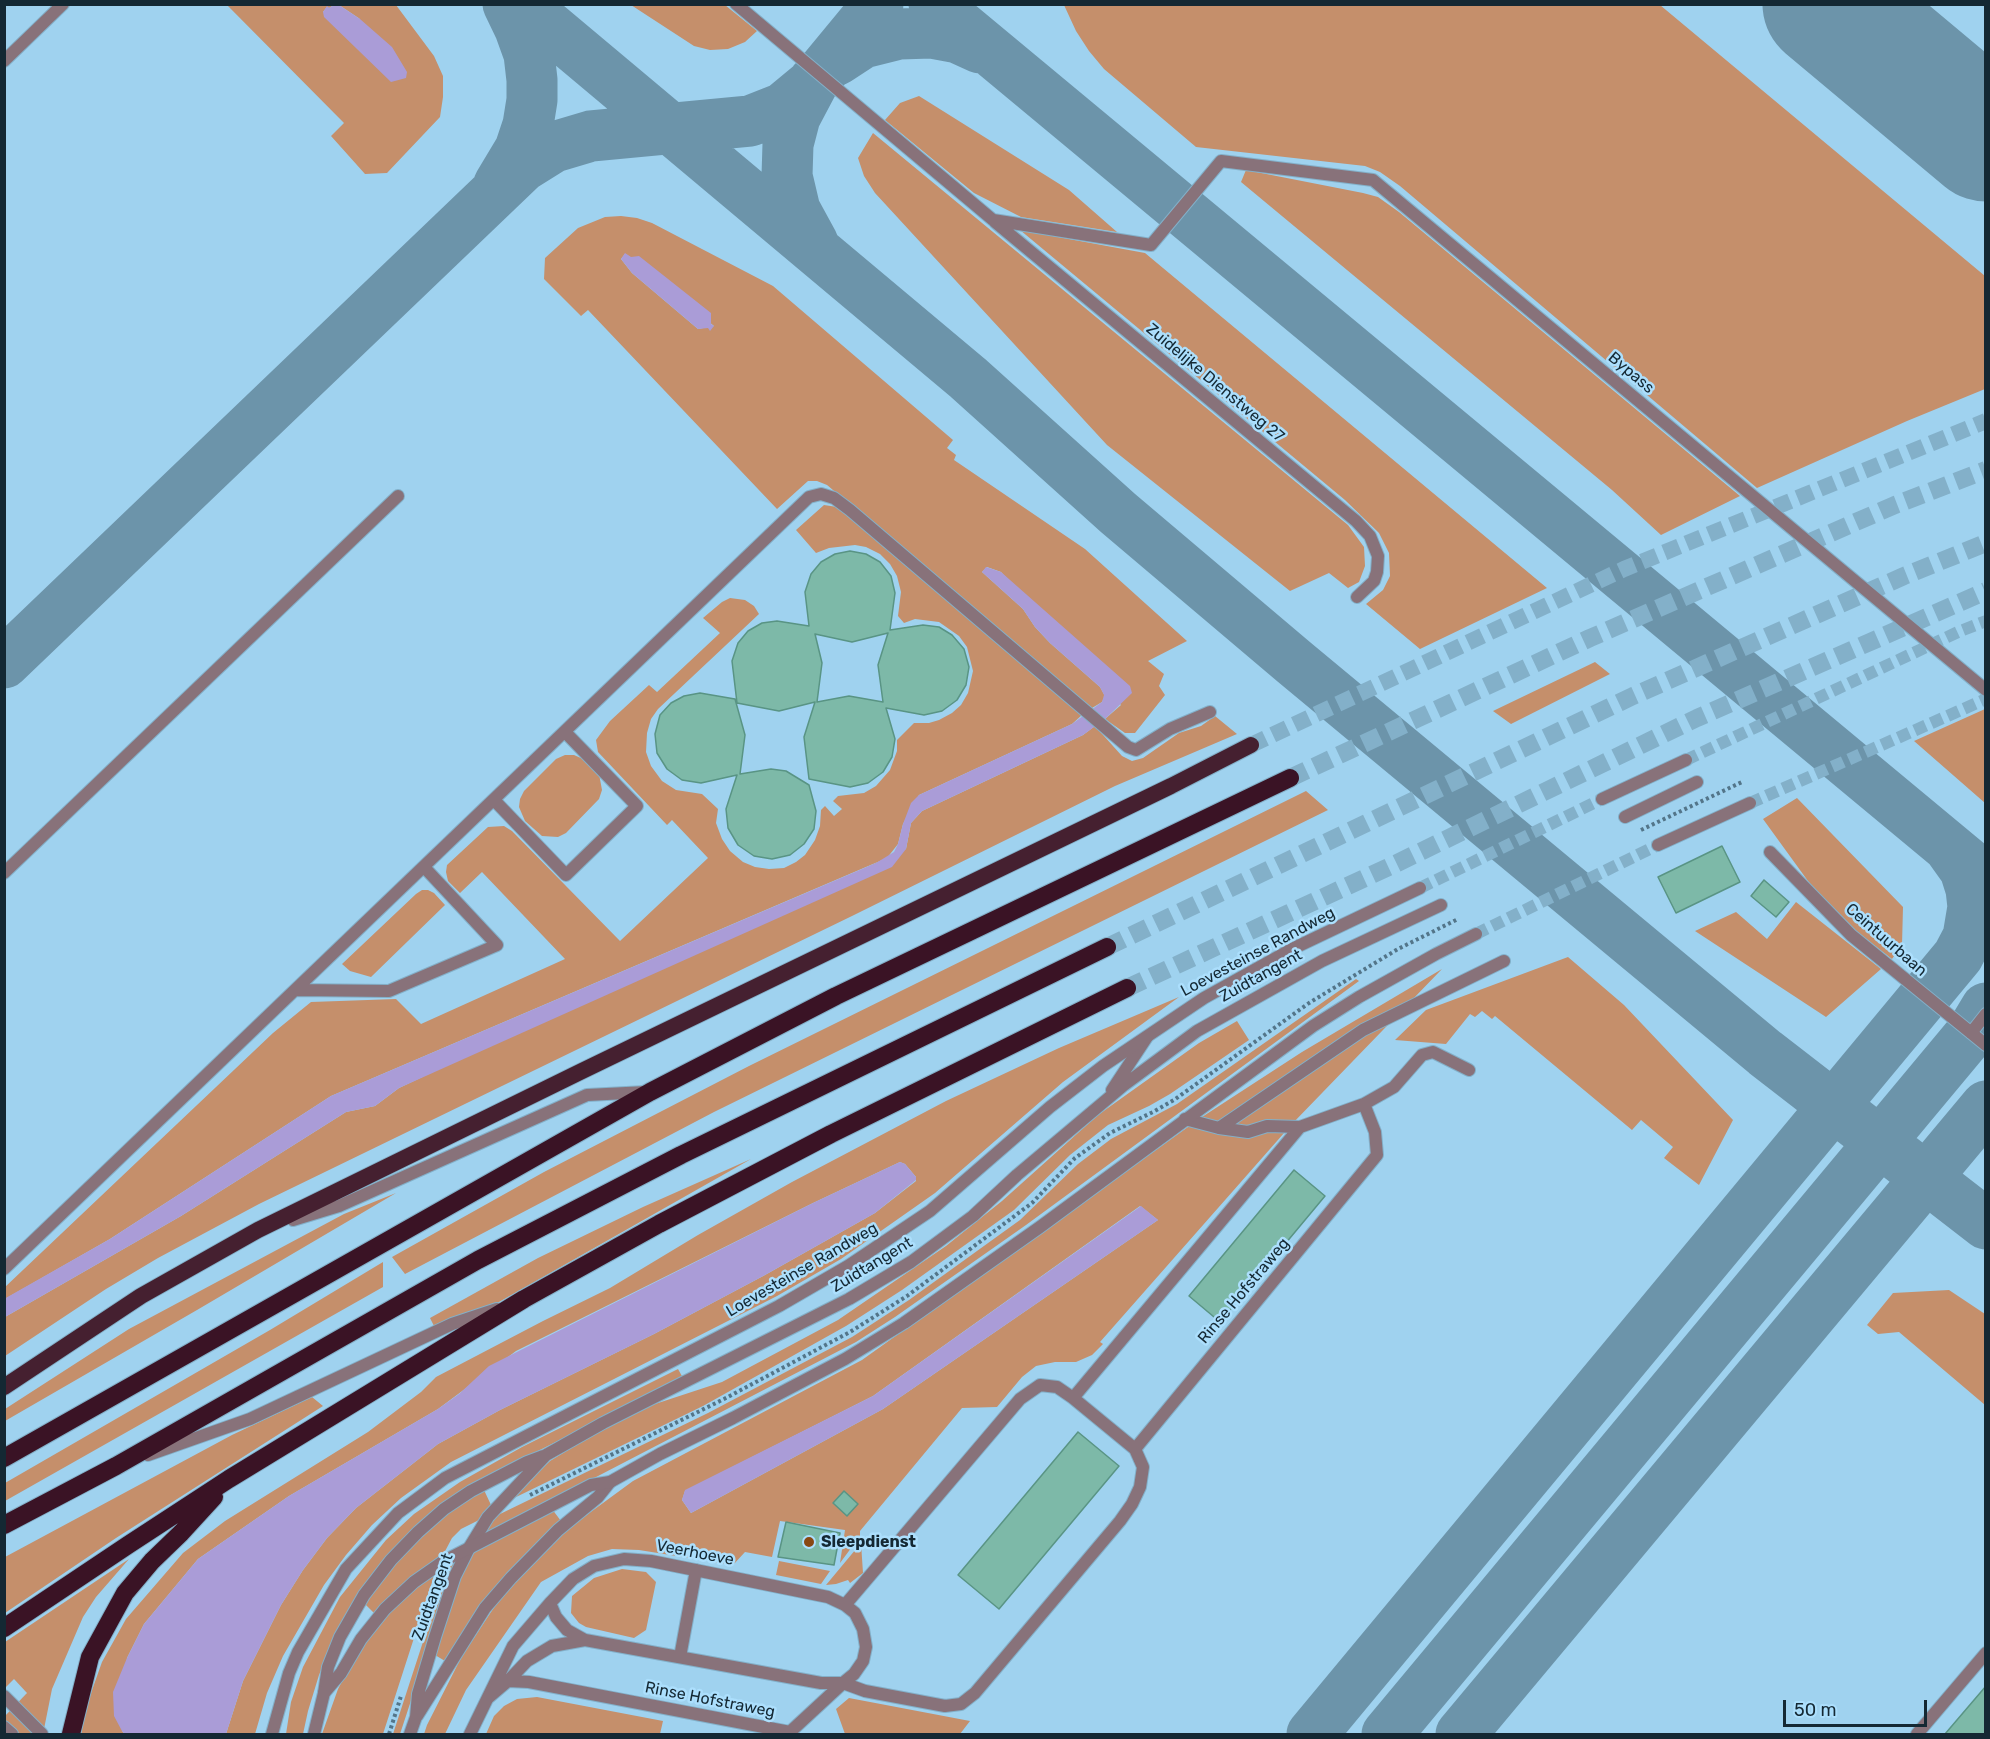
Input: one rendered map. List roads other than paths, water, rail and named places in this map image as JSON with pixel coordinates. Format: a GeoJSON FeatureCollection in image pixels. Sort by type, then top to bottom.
{"type":"FeatureCollection","features":[{"type":"Feature","properties":{"kind":"highway"},"geometry":{"type":"LineString","coordinates":[[4,1387],[141,1296],[258,1230],[1251,745]]}},
{"type":"Feature","properties":{"kind":"highway"},"geometry":{"type":"LineString","coordinates":[[4,1458],[650,1092],[836,996],[1290,778]]}},
{"type":"Feature","properties":{"kind":"highway"},"geometry":{"type":"LineString","coordinates":[[4,1525],[116,1466],[478,1260],[691,1150],[1107,947]]}},
{"type":"Feature","properties":{"kind":"highway"},"geometry":{"type":"LineString","coordinates":[[4,1628],[229,1479],[524,1299],[659,1224],[831,1134],[1127,988]]}},
{"type":"Feature","properties":{"kind":"highway"},"geometry":{"type":"LineString","coordinates":[[71,1734],[90,1657],[125,1593],[229,1479]]}},
{"type":"Feature","properties":{"kind":"street"},"geometry":{"type":"LineString","coordinates":[[4,61],[63,4]]}},
{"type":"Feature","properties":{"kind":"street","name":"Zuidelijke Dienstweg 27"},"geometry":{"type":"LineString","coordinates":[[735,4],[1356,521],[1370,536],[1378,556],[1374,581],[1362,593]]}},
{"type":"Feature","properties":{"kind":"street","name":"Bypass"},"geometry":{"type":"LineString","coordinates":[[993,220],[1151,245],[1221,160],[1373,180],[1986,690]]}},
{"type":"Feature","properties":{"kind":"street"},"geometry":{"type":"LineString","coordinates":[[4,1269],[809,498],[821,494],[834,498],[850,510],[1128,747],[1136,750],[1170,729],[1209,712]]}},
{"type":"Feature","properties":{"kind":"street"},"geometry":{"type":"LineString","coordinates":[[4,873],[398,496]]}},
{"type":"Feature","properties":{"kind":"street"},"geometry":{"type":"LineString","coordinates":[[494,800],[566,875],[637,806],[565,732]]}},
{"type":"Feature","properties":{"kind":"street"},"geometry":{"type":"LineString","coordinates":[[1602,799],[1686,760]]}},
{"type":"Feature","properties":{"kind":"street"},"geometry":{"type":"LineString","coordinates":[[1625,817],[1697,782]]}},
{"type":"Feature","properties":{"kind":"street"},"geometry":{"type":"LineString","coordinates":[[1658,845],[1750,802]]}},
{"type":"Feature","properties":{"kind":"street","name":"Ceintuurbaan"},"geometry":{"type":"LineString","coordinates":[[1770,852],[1851,935],[1986,1045]]}},
{"type":"Feature","properties":{"kind":"street"},"geometry":{"type":"LineString","coordinates":[[296,990],[389,991],[497,945],[424,867]]}},
{"type":"Feature","properties":{"kind":"street","name":"Loevesteinse Randweg"},"geometry":{"type":"LineString","coordinates":[[272,1734],[289,1673],[298,1652],[346,1569],[398,1513],[445,1478],[779,1306],[848,1266],[930,1212],[1050,1107],[1103,1066],[1204,998],[1292,949],[1420,888]]}},
{"type":"Feature","properties":{"kind":"street","name":"Zuidtangent"},"geometry":{"type":"LineString","coordinates":[[416,1717],[417,1694],[455,1576],[488,1517],[546,1455],[603,1423],[849,1299],[911,1262],[973,1216],[1017,1175],[1105,1101],[1197,1031],[1322,962],[1441,905]]}},
{"type":"Feature","properties":{"kind":"street"},"geometry":{"type":"LineString","coordinates":[[324,1693],[341,1673],[361,1639],[385,1609],[414,1582],[444,1561],[591,1485],[610,1482],[845,1359],[904,1323],[1040,1227],[1313,1026],[1359,997],[1476,934]]}},
{"type":"Feature","properties":{"kind":"street"},"geometry":{"type":"LineString","coordinates":[[1219,1128],[1363,1030],[1504,961]]}},
{"type":"Feature","properties":{"kind":"street"},"geometry":{"type":"LineString","coordinates":[[1971,1033],[1986,1014]]}},
{"type":"Feature","properties":{"kind":"street"},"geometry":{"type":"LineString","coordinates":[[1105,1101],[1148,1036]]}},
{"type":"Feature","properties":{"kind":"street"},"geometry":{"type":"LineString","coordinates":[[1185,1119],[1219,1128],[1248,1132],[1267,1126],[1300,1127],[1364,1104],[1394,1087],[1422,1055],[1433,1053],[1469,1070]]}},
{"type":"Feature","properties":{"kind":"street"},"geometry":{"type":"LineString","coordinates":[[258,1230],[339,1206],[587,1095],[650,1092]]}},
{"type":"Feature","properties":{"kind":"street","name":"Rinse Hofstraweg"},"geometry":{"type":"LineString","coordinates":[[1135,1449],[1377,1155],[1375,1132],[1364,1104]]}},
{"type":"Feature","properties":{"kind":"street"},"geometry":{"type":"LineString","coordinates":[[1073,1398],[1300,1127]]}},
{"type":"Feature","properties":{"kind":"street"},"geometry":{"type":"LineString","coordinates":[[116,1466],[250,1419],[452,1324],[524,1299]]}},
{"type":"Feature","properties":{"kind":"street"},"geometry":{"type":"LineString","coordinates":[[550,1603],[556,1617],[567,1630],[585,1640],[821,1683],[843,1683],[865,1691],[945,1706],[961,1704],[975,1693],[1120,1521],[1140,1486],[1143,1467],[1135,1449],[1057,1387],[1040,1385],[1020,1399],[846,1605],[855,1613],[863,1629],[866,1647],[863,1661],[854,1674],[843,1683]]}},
{"type":"Feature","properties":{"kind":"street"},"geometry":{"type":"LineString","coordinates":[[314,1734],[328,1667],[340,1636],[364,1595],[391,1560],[418,1532],[453,1503],[527,1462],[546,1455]]}},
{"type":"Feature","properties":{"kind":"street","name":"Zuidtangent"},"geometry":{"type":"LineString","coordinates":[[410,1734],[416,1717],[485,1608],[558,1530],[598,1497],[610,1482]]}},
{"type":"Feature","properties":{"kind":"street","name":"Veerhoeve"},"geometry":{"type":"LineString","coordinates":[[488,1698],[513,1646],[573,1579],[594,1566],[624,1559],[651,1561],[828,1597],[846,1605]]}},
{"type":"Feature","properties":{"kind":"street"},"geometry":{"type":"LineString","coordinates":[[680,1657],[696,1570]]}},
{"type":"Feature","properties":{"kind":"street"},"geometry":{"type":"LineString","coordinates":[[470,1734],[488,1698],[508,1682],[527,1661],[552,1646],[585,1640]]}},
{"type":"Feature","properties":{"kind":"street"},"geometry":{"type":"LineString","coordinates":[[1917,1734],[1986,1653]]}},
{"type":"Feature","properties":{"kind":"street","name":"Rinse Hofstraweg"},"geometry":{"type":"LineString","coordinates":[[508,1682],[529,1682],[790,1732],[843,1683]]}},
{"type":"Feature","properties":{"kind":"street"},"geometry":{"type":"LineString","coordinates":[[4,1696],[42,1734]]}},
{"type":"Feature","properties":{"kind":"street"},"geometry":{"type":"LineString","coordinates":[[4,1727],[12,1734]]}},
{"type":"Feature","properties":{"kind":"tunnel"},"geometry":{"type":"LineString","coordinates":[[1251,745],[1624,569],[1986,421]]}},
{"type":"Feature","properties":{"kind":"tunnel"},"geometry":{"type":"LineString","coordinates":[[1290,778],[1590,638],[1895,505],[1986,470]]}},
{"type":"Feature","properties":{"kind":"tunnel"},"geometry":{"type":"LineString","coordinates":[[1107,947],[1633,696],[1904,576],[1986,543]]}},
{"type":"Feature","properties":{"kind":"tunnel"},"geometry":{"type":"LineString","coordinates":[[1127,988],[1393,865],[1697,718],[1986,591]]}},
{"type":"Feature","properties":{"kind":"tunnel"},"geometry":{"type":"LineString","coordinates":[[1686,760],[1986,621]]}},
{"type":"Feature","properties":{"kind":"tunnel"},"geometry":{"type":"LineString","coordinates":[[1750,803],[1986,699]]}},
{"type":"Feature","properties":{"kind":"tunnel"},"geometry":{"type":"LineString","coordinates":[[1420,888],[1602,799]]}},
{"type":"Feature","properties":{"kind":"tunnel"},"geometry":{"type":"LineString","coordinates":[[1476,934],[1658,845]]}},
{"type":"Feature","properties":{"kind":"place","name":"Sleepdienst"},"geometry":{"type":"Point","coordinates":[809,1542]}}]}
